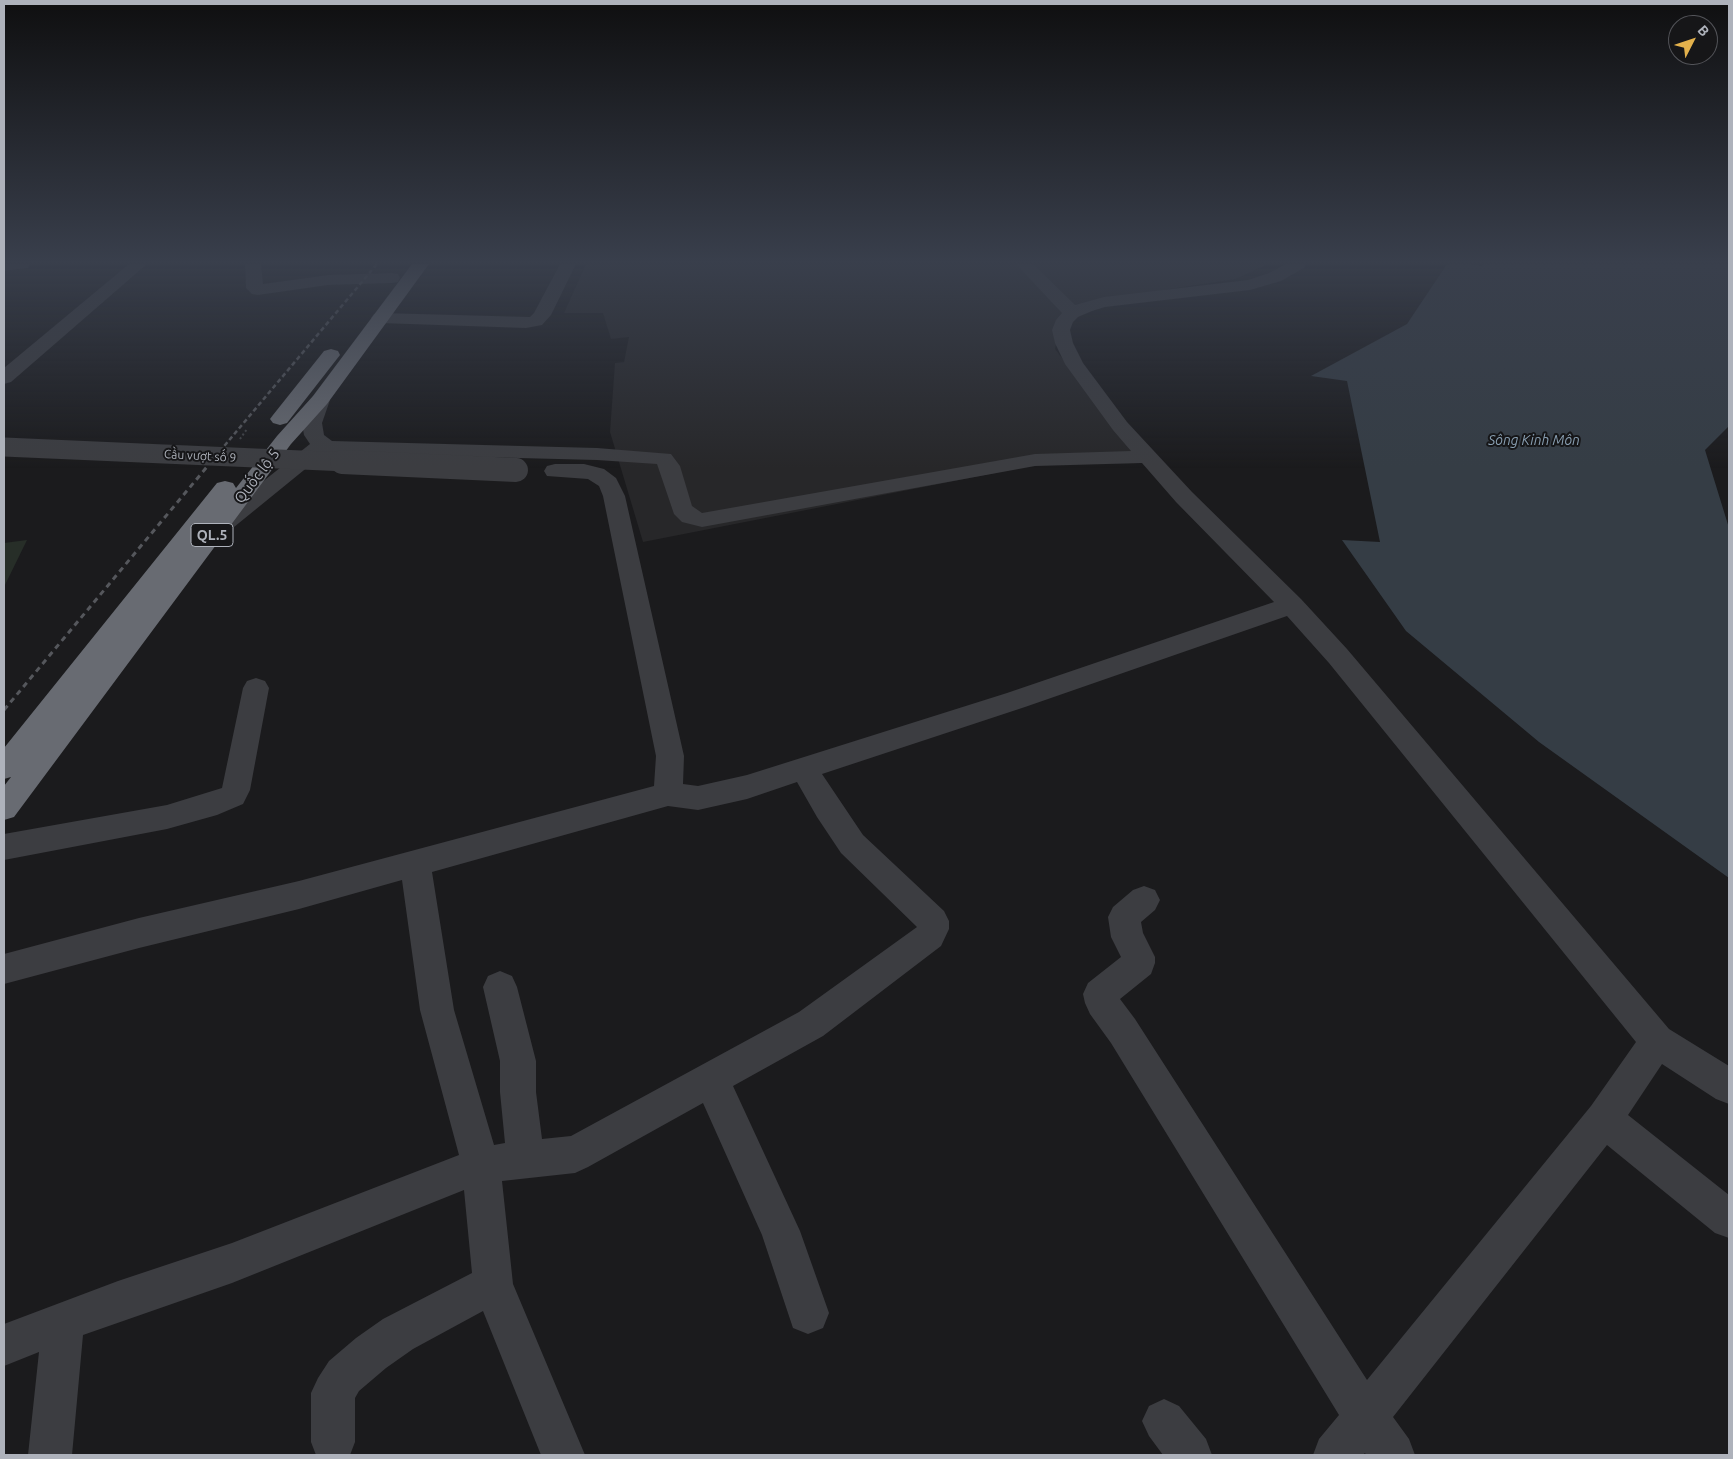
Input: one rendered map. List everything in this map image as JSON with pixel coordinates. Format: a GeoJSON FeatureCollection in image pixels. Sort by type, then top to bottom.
{"type":"FeatureCollection","features":[{"type":"Feature","properties":{"kind":"highway","name":"Quốc lộ 5"},"geometry":{"type":"LineString","coordinates":[[4,768],[108,633],[349,332]]}},
{"type":"Feature","properties":{"kind":"highway","name":"Quốc lộ 5"},"geometry":{"type":"LineString","coordinates":[[4,808],[284,440],[320,400],[370,332]]}},
{"type":"Feature","properties":{"kind":"street"},"geometry":{"type":"LineString","coordinates":[[4,378],[58,332]]}},
{"type":"Feature","properties":{"kind":"street"},"geometry":{"type":"LineString","coordinates":[[1061,332],[1064,343],[1074,364],[1120,426],[1184,497],[1292,605],[1338,656],[1657,1041],[1729,1086]]}},
{"type":"Feature","properties":{"kind":"street"},"geometry":{"type":"LineString","coordinates":[[320,400],[312,423],[314,435],[323,445],[328,447],[597,454],[664,458],[669,466],[682,509],[690,517],[702,520],[1035,460],[1148,457]]}},
{"type":"Feature","properties":{"kind":"street"},"geometry":{"type":"LineString","coordinates":[[214,532],[323,445]]}},
{"type":"Feature","properties":{"kind":"street","name":"Cầu vượt số 9"},"geometry":{"type":"LineString","coordinates":[[4,447],[516,470],[584,471],[596,474],[608,483],[614,496],[670,756],[668,794]]}},
{"type":"Feature","properties":{"kind":"street"},"geometry":{"type":"LineString","coordinates":[[597,454],[618,464],[628,479],[637,518],[636,540],[628,560]]}},
{"type":"Feature","properties":{"kind":"street"},"geometry":{"type":"LineString","coordinates":[[4,969],[415,864],[668,794],[698,798],[747,788],[1016,700],[1292,605]]}},
{"type":"Feature","properties":{"kind":"street"},"geometry":{"type":"LineString","coordinates":[[4,847],[167,817],[217,803],[233,796],[236,790],[256,688]]}},
{"type":"Feature","properties":{"kind":"street"},"geometry":{"type":"LineString","coordinates":[[4,1345],[118,1301],[241,1260],[481,1166],[575,1154],[811,1024],[921,944],[930,936],[933,929],[933,921],[852,844],[827,808],[804,769]]}},
{"type":"Feature","properties":{"kind":"street"},"geometry":{"type":"LineString","coordinates":[[415,864],[437,1010],[453,1061],[481,1166],[494,1284],[514,1341],[563,1455]]}},
{"type":"Feature","properties":{"kind":"street"},"geometry":{"type":"LineString","coordinates":[[1144,900],[1124,917],[1127,937],[1139,957],[1139,963],[1100,994],[1102,1002],[1123,1031],[1365,1416],[1393,1455]]}},
{"type":"Feature","properties":{"kind":"street"},"geometry":{"type":"LineString","coordinates":[[500,987],[518,1061],[518,1092],[526,1160]]}},
{"type":"Feature","properties":{"kind":"street"},"geometry":{"type":"LineString","coordinates":[[1335,1455],[1604,1119],[1657,1041]]}},
{"type":"Feature","properties":{"kind":"street"},"geometry":{"type":"LineString","coordinates":[[712,1080],[780,1231],[808,1313]]}},
{"type":"Feature","properties":{"kind":"street"},"geometry":{"type":"LineString","coordinates":[[1604,1119],[1729,1219]]}},
{"type":"Feature","properties":{"kind":"street"},"geometry":{"type":"LineString","coordinates":[[333,1442],[333,1394],[344,1376],[371,1353],[398,1334],[494,1284]]}},
{"type":"Feature","properties":{"kind":"street"},"geometry":{"type":"LineString","coordinates":[[50,1455],[63,1322]]}},
{"type":"Feature","properties":{"kind":"street"},"geometry":{"type":"LineString","coordinates":[[1164,1421],[1190,1455]]}},
{"type":"Feature","properties":{"kind":"shaded area"},"geometry":{"type":"Polygon","coordinates":[[[609,332],[1059,332],[1055,349],[1144,463],[1041,464],[643,542],[610,432],[615,363],[624,362],[629,337],[611,339],[609,332]]]}},
{"type":"Feature","properties":{"kind":"shaded area"},"geometry":{"type":"Polygon","coordinates":[[[27,540],[4,587],[4,543],[27,540]]]}},
{"type":"Feature","properties":{"kind":"water","name":"Sông Kinh Môn"},"geometry":{"type":"Polygon","coordinates":[[[1392,332],[1729,332],[1729,426],[1705,450],[1729,528],[1729,878],[1539,742],[1406,631],[1342,540],[1380,542],[1347,381],[1311,376],[1392,332]]]}},
{"type":"Feature","properties":{"kind":"railway"},"geometry":{"type":"LineString","coordinates":[[210,463],[320,332]]}},
{"type":"Feature","properties":{"kind":"railway"},"geometry":{"type":"LineString","coordinates":[[4,710],[211,462]]}}]}
